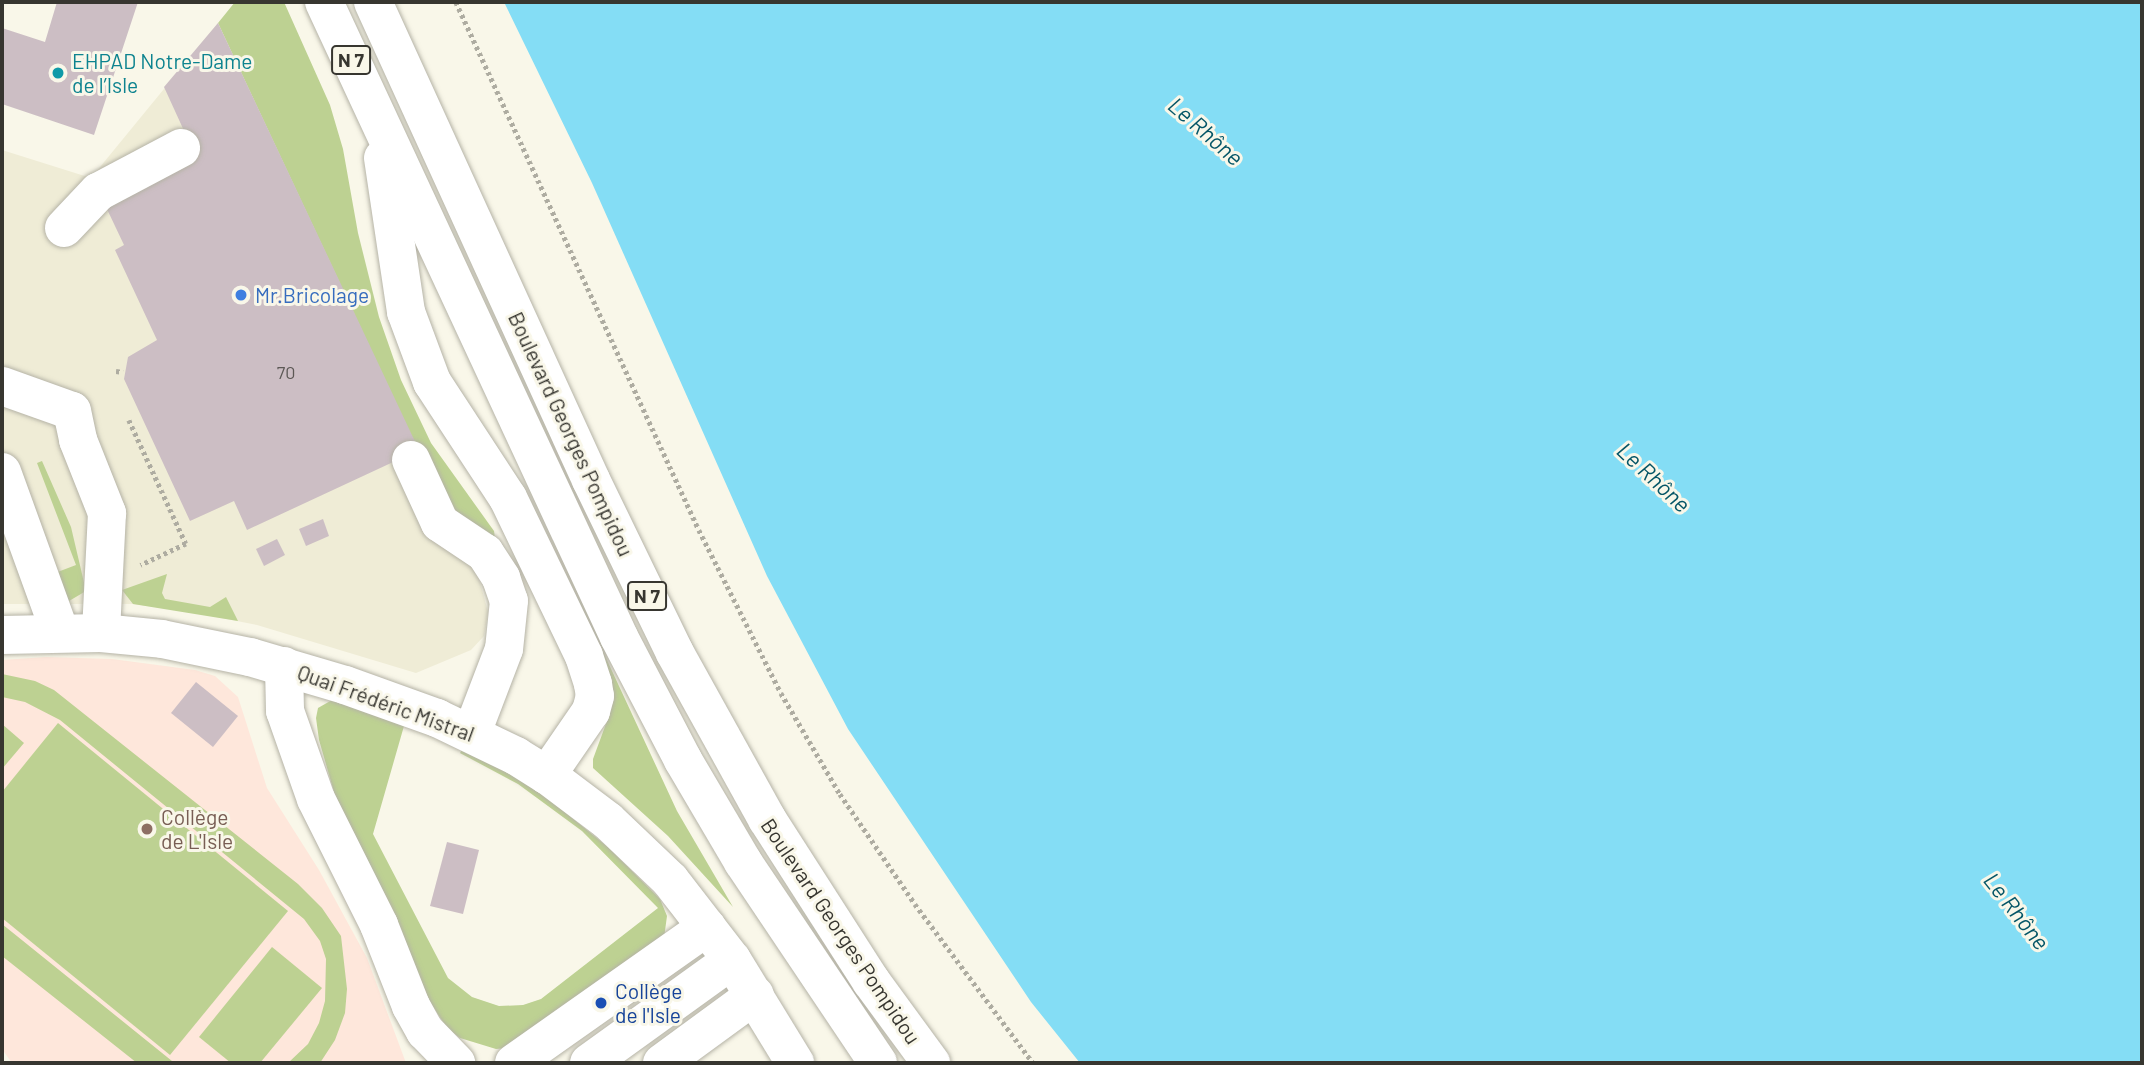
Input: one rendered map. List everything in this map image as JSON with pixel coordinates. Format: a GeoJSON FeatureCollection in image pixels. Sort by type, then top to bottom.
{"type":"FeatureCollection","features":[{"type":"Feature","properties":{"kind":"main road","name":"Boulevard Georges Pompidou"},"geometry":{"type":"LineString","coordinates":[[324,2],[620,637],[683,760],[743,862],[878,1063]]}},
{"type":"Feature","properties":{"kind":"main road","name":"Boulevard Georges Pompidou"},"geometry":{"type":"LineString","coordinates":[[373,2],[591,480],[675,653],[766,819],[871,981],[931,1063]]}},
{"type":"Feature","properties":{"kind":"main road"},"geometry":{"type":"LineString","coordinates":[[378,118],[406,312],[432,382],[508,498],[584,656],[593,684],[595,696],[591,711],[547,775]]}},
{"type":"Feature","properties":{"kind":"main road"},"geometry":{"type":"LineString","coordinates":[[64,228],[98,192],[180,148]]}},
{"type":"Feature","properties":{"kind":"main road"},"geometry":{"type":"LineString","coordinates":[[2,386],[72,411],[78,440],[107,513],[101,633]]}},
{"type":"Feature","properties":{"kind":"main road"},"geometry":{"type":"LineString","coordinates":[[411,460],[440,523],[485,553],[501,578],[509,601],[504,649],[472,733]]}},
{"type":"Feature","properties":{"kind":"main road"},"geometry":{"type":"LineString","coordinates":[[2,472],[60,632]]}},
{"type":"Feature","properties":{"kind":"main road","name":"Quai Frédéric Mistral"},"geometry":{"type":"LineString","coordinates":[[2,635],[101,633],[162,639],[284,666],[345,685],[472,733],[547,775],[636,845],[708,927],[755,995],[795,1063]]}},
{"type":"Feature","properties":{"kind":"main road"},"geometry":{"type":"LineString","coordinates":[[284,666],[285,711],[316,799],[379,925],[411,1006],[425,1031],[456,1063]]}},
{"type":"Feature","properties":{"kind":"main road"},"geometry":{"type":"LineString","coordinates":[[514,1063],[708,927]]}},
{"type":"Feature","properties":{"kind":"main road"},"geometry":{"type":"LineString","coordinates":[[589,1063],[732,960]]}},
{"type":"Feature","properties":{"kind":"main road"},"geometry":{"type":"LineString","coordinates":[[662,1063],[755,995]]}},
{"type":"Feature","properties":{"kind":"path"},"geometry":{"type":"LineString","coordinates":[[456,2],[699,530],[781,692],[839,794],[915,904],[1034,1063]]}},
{"type":"Feature","properties":{"kind":"path"},"geometry":{"type":"LineString","coordinates":[[116,370],[123,372]]}},
{"type":"Feature","properties":{"kind":"path"},"geometry":{"type":"LineString","coordinates":[[105,581],[186,544],[129,420]]}},
{"type":"Feature","properties":{"kind":"shaded area"},"geometry":{"type":"Polygon","coordinates":[[[218,23],[419,450],[474,560],[488,612],[484,636],[471,650],[416,673],[257,625],[191,612],[133,604],[2,604],[2,150],[91,178],[218,23]]]}},
{"type":"Feature","properties":{"kind":"shaded area","name":"Collège de L'Isle"},"geometry":{"type":"Polygon","coordinates":[[[46,657],[112,659],[195,670],[215,676],[238,697],[267,788],[319,870],[367,958],[406,1063],[12,1063],[2,1049],[2,660],[46,657]]]}},
{"type":"Feature","properties":{"kind":"green space"},"geometry":{"type":"Polygon","coordinates":[[[235,2],[284,2],[330,105],[343,149],[358,233],[379,317],[401,380],[431,443],[494,531],[496,546],[446,510],[218,23],[235,2]]]}},
{"type":"Feature","properties":{"kind":"green space"},"geometry":{"type":"Polygon","coordinates":[[[42,461],[71,527],[86,591],[69,601],[55,573],[76,565],[37,463],[42,461]]]}},
{"type":"Feature","properties":{"kind":"green space"},"geometry":{"type":"Polygon","coordinates":[[[167,574],[162,593],[165,599],[210,607],[226,597],[238,621],[133,604],[122,590],[167,574]]]}},
{"type":"Feature","properties":{"kind":"green space"},"geometry":{"type":"Polygon","coordinates":[[[580,602],[677,811],[733,907],[668,836],[593,768],[593,759],[607,721],[570,606],[580,602]]]}},
{"type":"Feature","properties":{"kind":"green space"},"geometry":{"type":"Polygon","coordinates":[[[2,674],[35,681],[54,690],[298,884],[322,908],[341,936],[347,989],[345,1013],[335,1040],[320,1063],[288,1063],[308,1044],[319,1023],[325,1001],[326,959],[320,941],[304,919],[60,720],[25,702],[2,697],[2,674]]]}},
{"type":"Feature","properties":{"kind":"green space"},"geometry":{"type":"Polygon","coordinates":[[[332,700],[404,726],[373,834],[448,978],[472,997],[499,1006],[523,1005],[541,999],[658,908],[582,831],[518,784],[460,753],[464,747],[529,783],[609,848],[660,899],[667,916],[664,938],[517,1047],[496,1049],[460,1038],[447,1028],[430,1002],[334,792],[319,740],[316,718],[318,708],[332,700]]]}},
{"type":"Feature","properties":{"kind":"green space"},"geometry":{"type":"Polygon","coordinates":[[[58,723],[288,911],[170,1055],[2,918],[2,792],[58,723]]]}},
{"type":"Feature","properties":{"kind":"green space"},"geometry":{"type":"Polygon","coordinates":[[[2,724],[24,743],[2,769],[2,724]]]}},
{"type":"Feature","properties":{"kind":"green space"},"geometry":{"type":"Polygon","coordinates":[[[2,924],[177,1063],[137,1063],[2,956],[2,924]]]}},
{"type":"Feature","properties":{"kind":"green space"},"geometry":{"type":"Polygon","coordinates":[[[272,947],[322,988],[260,1063],[231,1063],[199,1037],[272,947]]]}},
{"type":"Feature","properties":{"kind":"water","name":"Le Rhône"},"geometry":{"type":"Polygon","coordinates":[[[504,2],[2142,2],[2142,1063],[1080,1063],[1031,1002],[848,729],[767,576],[592,183],[504,2]]]}},
{"type":"Feature","properties":{"kind":"building","name":"EHPAD Notre-Dame de l’Isle"},"geometry":{"type":"Polygon","coordinates":[[[57,2],[138,2],[94,135],[2,104],[2,28],[45,42],[57,2]]]}},
{"type":"Feature","properties":{"kind":"building","name":"Mr.Bricolage"},"geometry":{"type":"Polygon","coordinates":[[[218,23],[419,450],[247,530],[234,501],[190,521],[124,379],[128,357],[157,340],[115,250],[124,245],[106,207],[196,157],[164,87],[218,23]]]}},
{"type":"Feature","properties":{"kind":"building"},"geometry":{"type":"Polygon","coordinates":[[[323,519],[329,536],[306,546],[299,529],[323,519]]]}},
{"type":"Feature","properties":{"kind":"building"},"geometry":{"type":"Polygon","coordinates":[[[277,539],[285,555],[264,566],[256,549],[277,539]]]}},
{"type":"Feature","properties":{"kind":"building"},"geometry":{"type":"Polygon","coordinates":[[[196,682],[238,716],[213,747],[171,713],[196,682]]]}},
{"type":"Feature","properties":{"kind":"building"},"geometry":{"type":"Polygon","coordinates":[[[447,842],[479,850],[463,914],[430,906],[447,842]]]}},
{"type":"Feature","properties":{"kind":"place","name":"EHPAD Notre-Dame de l’Isle"},"geometry":{"type":"Point","coordinates":[58,73]}},
{"type":"Feature","properties":{"kind":"place","name":"Mr.Bricolage"},"geometry":{"type":"Point","coordinates":[241,295]}},
{"type":"Feature","properties":{"kind":"place","name":"Collège de L'Isle"},"geometry":{"type":"Point","coordinates":[147,829]}},
{"type":"Feature","properties":{"kind":"place","name":"Collège de l'Isle"},"geometry":{"type":"Point","coordinates":[601,1003]}}]}
